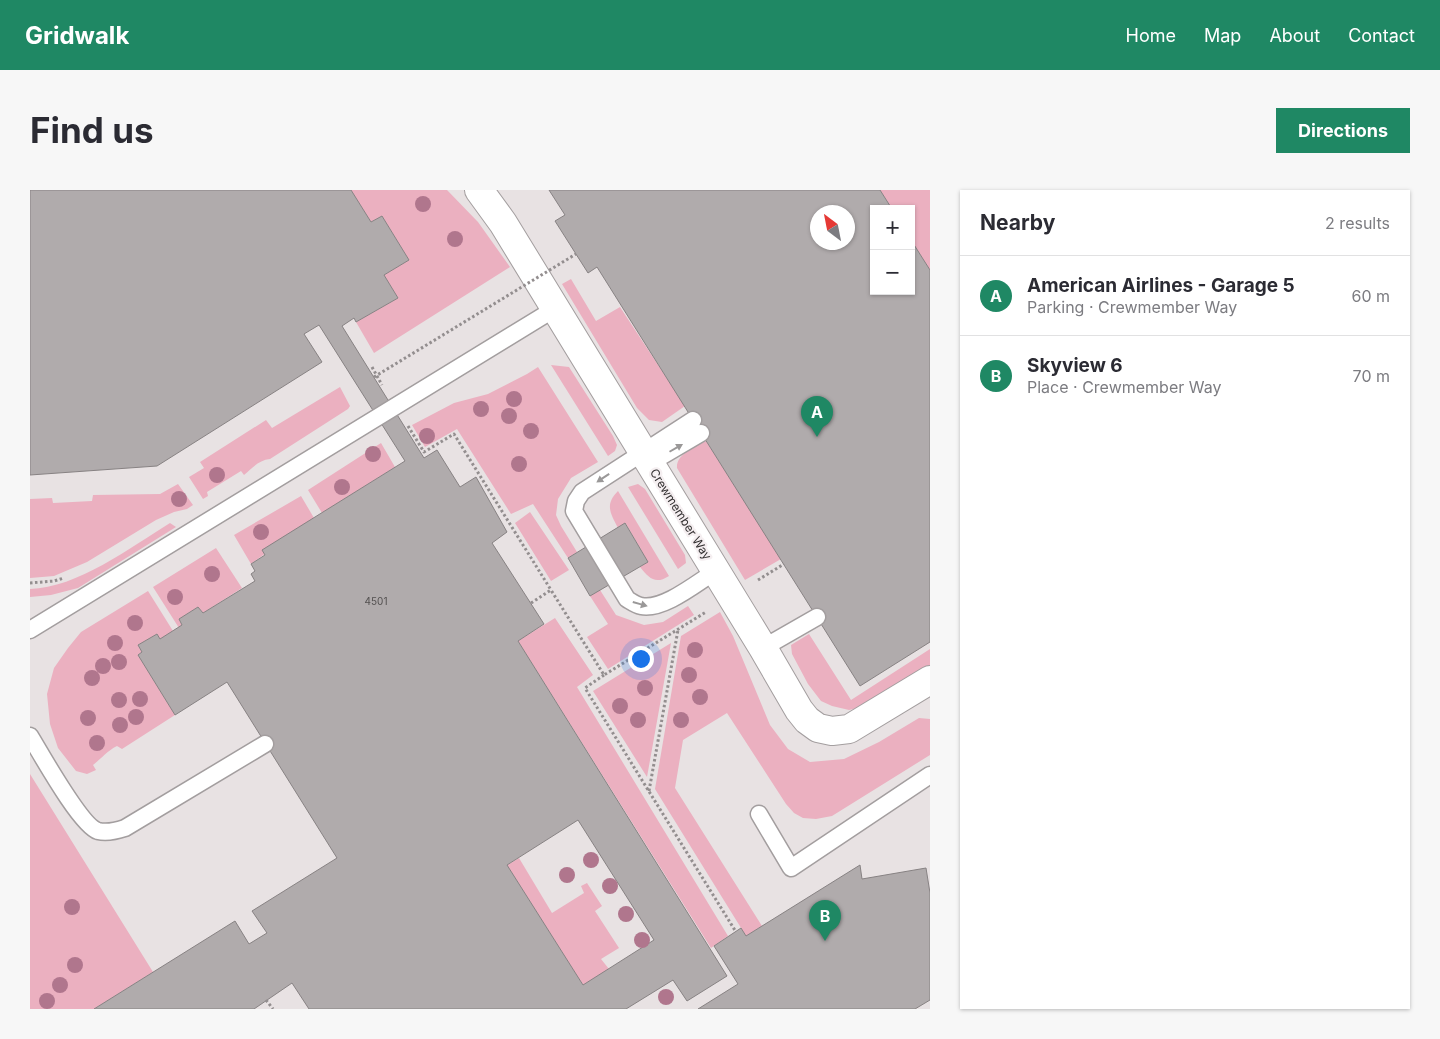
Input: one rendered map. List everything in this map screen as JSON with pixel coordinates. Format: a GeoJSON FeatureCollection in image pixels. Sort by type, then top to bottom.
{"type":"FeatureCollection","features":[{"type":"Feature","properties":{"kind":"street","name":"Crewmember Way"},"geometry":{"type":"LineString","coordinates":[[479,190],[503,223],[556,308],[799,710],[807,720],[818,728],[832,731],[849,729],[930,680]]}},
{"type":"Feature","properties":{"kind":"lane"},"geometry":{"type":"LineString","coordinates":[[30,630],[556,308]]}},
{"type":"Feature","properties":{"kind":"lane"},"geometry":{"type":"LineString","coordinates":[[697,426],[647,457],[582,492],[576,500],[574,510],[627,599],[642,606],[661,604],[716,570]]}},
{"type":"Feature","properties":{"kind":"lane"},"geometry":{"type":"LineString","coordinates":[[763,648],[817,617]]}},
{"type":"Feature","properties":{"kind":"lane"},"geometry":{"type":"LineString","coordinates":[[30,736],[78,813],[97,831],[111,832],[125,828],[265,744]]}},
{"type":"Feature","properties":{"kind":"lane"},"geometry":{"type":"LineString","coordinates":[[759,814],[791,868],[930,775]]}},
{"type":"Feature","properties":{"kind":"path"},"geometry":{"type":"LineString","coordinates":[[374,377],[576,254]]}},
{"type":"Feature","properties":{"kind":"path"},"geometry":{"type":"LineString","coordinates":[[372,368],[424,452],[454,434],[551,590]]}},
{"type":"Feature","properties":{"kind":"path"},"geometry":{"type":"LineString","coordinates":[[649,791],[678,630]]}},
{"type":"Feature","properties":{"kind":"path"},"geometry":{"type":"LineString","coordinates":[[604,675],[585,688],[736,932]]}},
{"type":"Feature","properties":{"kind":"path"},"geometry":{"type":"LineString","coordinates":[[266,1000],[273,1009]]}},
{"type":"Feature","properties":{"kind":"shaded area"},"geometry":{"type":"Polygon","coordinates":[[[351,190],[447,190],[478,222],[510,267],[374,353],[356,322],[398,298],[384,275],[409,260],[382,216],[371,222],[351,190]]]}},
{"type":"Feature","properties":{"kind":"shaded area"},"geometry":{"type":"Polygon","coordinates":[[[880,190],[930,190],[930,270],[915,246],[915,205],[889,205],[880,190]]]}},
{"type":"Feature","properties":{"kind":"shaded area"},"geometry":{"type":"Polygon","coordinates":[[[571,279],[596,321],[620,307],[685,406],[662,422],[649,420],[637,408],[562,284],[571,279]]]}},
{"type":"Feature","properties":{"kind":"shaded area"},"geometry":{"type":"Polygon","coordinates":[[[551,365],[569,367],[613,436],[617,445],[615,451],[608,456],[551,365]]]}},
{"type":"Feature","properties":{"kind":"shaded area"},"geometry":{"type":"Polygon","coordinates":[[[538,367],[598,462],[571,478],[558,499],[556,515],[577,552],[568,558],[533,504],[511,514],[457,429],[425,447],[412,425],[454,403],[488,394],[538,367]]]}},
{"type":"Feature","properties":{"kind":"shaded area"},"geometry":{"type":"Polygon","coordinates":[[[340,387],[350,406],[348,409],[270,459],[259,463],[244,475],[241,471],[207,492],[208,496],[203,499],[189,477],[204,468],[200,462],[266,420],[272,428],[340,387]]]}},
{"type":"Feature","properties":{"kind":"shaded area"},"geometry":{"type":"Polygon","coordinates":[[[706,441],[781,559],[745,580],[677,468],[683,455],[706,441]]]}},
{"type":"Feature","properties":{"kind":"shaded area"},"geometry":{"type":"Polygon","coordinates":[[[381,443],[395,467],[322,513],[308,490],[381,443]]]}},
{"type":"Feature","properties":{"kind":"shaded area"},"geometry":{"type":"Polygon","coordinates":[[[178,484],[193,505],[187,509],[174,512],[156,520],[87,562],[54,576],[30,578],[30,499],[52,498],[53,503],[92,501],[93,495],[160,494],[178,484]]]}},
{"type":"Feature","properties":{"kind":"shaded area"},"geometry":{"type":"Polygon","coordinates":[[[638,484],[645,489],[685,555],[686,563],[678,569],[628,487],[638,484]]]}},
{"type":"Feature","properties":{"kind":"shaded area"},"geometry":{"type":"Polygon","coordinates":[[[618,491],[669,576],[664,579],[656,580],[646,574],[640,567],[648,562],[626,524],[618,528],[611,514],[610,505],[618,491]]]}},
{"type":"Feature","properties":{"kind":"shaded area"},"geometry":{"type":"Polygon","coordinates":[[[301,496],[314,518],[251,564],[234,535],[301,496]]]}},
{"type":"Feature","properties":{"kind":"shaded area"},"geometry":{"type":"Polygon","coordinates":[[[530,512],[569,570],[551,581],[515,523],[530,512]]]}},
{"type":"Feature","properties":{"kind":"shaded area"},"geometry":{"type":"Polygon","coordinates":[[[170,523],[176,527],[78,588],[51,595],[30,597],[30,589],[48,587],[85,574],[103,565],[170,523]]]}},
{"type":"Feature","properties":{"kind":"shaded area"},"geometry":{"type":"Polygon","coordinates":[[[216,548],[242,588],[203,613],[198,607],[179,619],[182,625],[179,628],[153,587],[216,548]]]}},
{"type":"Feature","properties":{"kind":"shaded area"},"geometry":{"type":"Polygon","coordinates":[[[600,590],[616,615],[644,625],[663,622],[688,606],[694,615],[608,669],[587,637],[608,624],[590,596],[600,590]]]}},
{"type":"Feature","properties":{"kind":"shaded area"},"geometry":{"type":"Polygon","coordinates":[[[148,591],[173,631],[160,639],[157,634],[138,645],[142,652],[138,655],[175,715],[122,749],[117,746],[110,750],[93,765],[96,770],[87,774],[76,771],[58,748],[50,724],[47,694],[54,668],[81,632],[148,591]]]}},
{"type":"Feature","properties":{"kind":"shaded area"},"geometry":{"type":"Polygon","coordinates":[[[720,612],[733,636],[770,725],[788,749],[810,762],[844,759],[879,742],[919,718],[930,719],[930,755],[832,816],[816,819],[803,818],[794,813],[786,804],[727,713],[683,740],[675,788],[762,926],[746,936],[655,789],[681,636],[720,612]]]}},
{"type":"Feature","properties":{"kind":"shaded area"},"geometry":{"type":"Polygon","coordinates":[[[555,618],[593,675],[577,687],[728,936],[711,948],[518,641],[555,618]]]}},
{"type":"Feature","properties":{"kind":"shaded area"},"geometry":{"type":"Polygon","coordinates":[[[809,634],[851,700],[930,649],[930,665],[866,706],[849,710],[832,706],[821,701],[808,684],[792,654],[791,645],[809,634]]]}},
{"type":"Feature","properties":{"kind":"shaded area"},"geometry":{"type":"Polygon","coordinates":[[[671,643],[647,777],[593,691],[671,643]]]}},
{"type":"Feature","properties":{"kind":"shaded area"},"geometry":{"type":"Polygon","coordinates":[[[30,774],[153,972],[94,1009],[30,1009],[30,774]]]}},
{"type":"Feature","properties":{"kind":"shaded area"},"geometry":{"type":"Polygon","coordinates":[[[519,858],[552,913],[584,893],[581,886],[587,883],[602,906],[595,911],[619,948],[601,959],[609,969],[583,985],[507,865],[519,858]]]}},
{"type":"Feature","properties":{"kind":"building"},"geometry":{"type":"Polygon","coordinates":[[[30,190],[351,190],[371,222],[382,216],[409,260],[384,275],[398,298],[356,322],[354,318],[342,326],[424,458],[437,450],[460,487],[476,477],[507,532],[492,543],[544,624],[518,641],[727,976],[687,1001],[673,980],[626,1009],[309,1009],[292,983],[254,1009],[94,1009],[235,921],[249,944],[267,933],[252,911],[337,858],[227,682],[175,715],[138,655],[142,652],[138,645],[157,634],[160,639],[182,625],[179,619],[198,607],[203,613],[255,581],[251,574],[255,571],[251,564],[265,555],[262,550],[405,461],[319,325],[304,334],[322,362],[157,466],[30,475],[30,190]],[[578,820],[507,865],[583,985],[654,940],[578,820]]]}},
{"type":"Feature","properties":{"kind":"building"},"geometry":{"type":"Polygon","coordinates":[[[549,190],[880,190],[889,205],[870,205],[870,295],[915,295],[915,246],[930,270],[930,642],[860,686],[597,267],[588,273],[555,221],[565,215],[549,190]]]}},
{"type":"Feature","properties":{"kind":"building"},"geometry":{"type":"Polygon","coordinates":[[[625,523],[648,562],[590,596],[568,558],[625,523]]]}},
{"type":"Feature","properties":{"kind":"building"},"geometry":{"type":"Polygon","coordinates":[[[860,865],[862,879],[926,868],[930,893],[930,1000],[915,1009],[698,1009],[738,984],[714,946],[741,928],[746,936],[860,865]]]}},
{"type":"Feature","properties":{"kind":"place","name":"American Airlines - Garage 5"},"geometry":{"type":"Point","coordinates":[817,437]}},
{"type":"Feature","properties":{"kind":"place","name":"Skyview 6"},"geometry":{"type":"Point","coordinates":[825,941]}}]}
